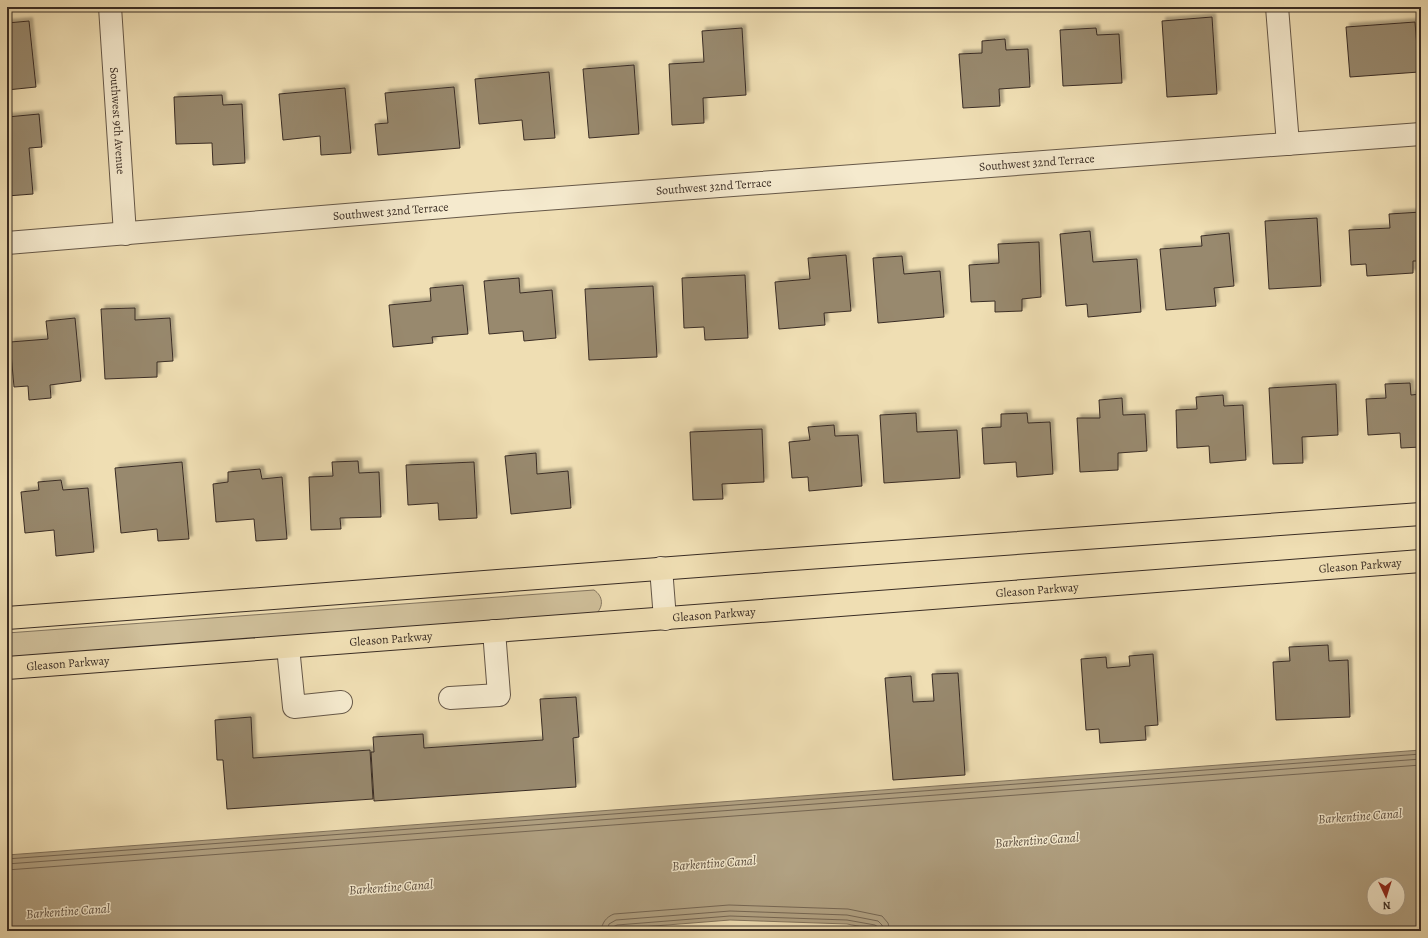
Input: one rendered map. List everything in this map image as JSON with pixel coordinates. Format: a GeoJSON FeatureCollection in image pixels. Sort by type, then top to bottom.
{"type":"FeatureCollection","features":[{"type":"Feature","properties":{"kind":"main road"},"geometry":{"type":"LineString","coordinates":[[7,618],[661,568],[1421,514]]}},
{"type":"Feature","properties":{"kind":"main road","name":"Gleason Parkway"},"geometry":{"type":"LineString","coordinates":[[7,668],[1421,562]]}},
{"type":"Feature","properties":{"kind":"street","name":"Southwest 9th Avenue"},"geometry":{"type":"LineString","coordinates":[[110,7],[125,234]]}},
{"type":"Feature","properties":{"kind":"street"},"geometry":{"type":"LineString","coordinates":[[1277,7],[1288,144]]}},
{"type":"Feature","properties":{"kind":"street","name":"Southwest 32nd Terrace"},"geometry":{"type":"LineString","coordinates":[[7,243],[504,202],[1421,134]]}},
{"type":"Feature","properties":{"kind":"street"},"geometry":{"type":"LineString","coordinates":[[661,568],[664,618]]}},
{"type":"Feature","properties":{"kind":"street"},"geometry":{"type":"LineString","coordinates":[[450,698],[499,694],[494,631]]}},
{"type":"Feature","properties":{"kind":"street"},"geometry":{"type":"LineString","coordinates":[[288,647],[294,707],[341,702]]}},
{"type":"Feature","properties":{"kind":"shaded area"},"geometry":{"type":"Polygon","coordinates":[[[594,590],[601,598],[600,608],[596,614],[7,657],[7,633],[594,590]]]}},
{"type":"Feature","properties":{"kind":"water","name":"Barkentine Canal"},"geometry":{"type":"Polygon","coordinates":[[[1421,750],[1421,931],[885,931],[847,924],[730,920],[591,931],[7,931],[7,855],[1421,750]]]}},
{"type":"Feature","properties":{"kind":"building"},"geometry":{"type":"Polygon","coordinates":[[[1212,17],[1217,94],[1167,97],[1162,21],[1212,17]]]}},
{"type":"Feature","properties":{"kind":"building"},"geometry":{"type":"Polygon","coordinates":[[[29,21],[36,87],[7,90],[7,23],[29,21]]]}},
{"type":"Feature","properties":{"kind":"building"},"geometry":{"type":"Polygon","coordinates":[[[1415,22],[1419,72],[1350,77],[1346,27],[1415,22]]]}},
{"type":"Feature","properties":{"kind":"building"},"geometry":{"type":"Polygon","coordinates":[[[742,28],[746,95],[703,98],[704,123],[672,125],[669,64],[704,62],[702,31],[742,28]]]}},
{"type":"Feature","properties":{"kind":"building"},"geometry":{"type":"Polygon","coordinates":[[[1096,28],[1097,35],[1119,34],[1122,83],[1063,86],[1060,30],[1096,28]]]}},
{"type":"Feature","properties":{"kind":"building"},"geometry":{"type":"Polygon","coordinates":[[[1005,39],[1006,50],[1028,49],[1030,87],[999,89],[1000,106],[963,108],[959,54],[982,53],[982,41],[1005,39]]]}},
{"type":"Feature","properties":{"kind":"building"},"geometry":{"type":"Polygon","coordinates":[[[634,65],[639,134],[589,138],[583,69],[634,65]]]}},
{"type":"Feature","properties":{"kind":"building"},"geometry":{"type":"Polygon","coordinates":[[[549,72],[555,138],[524,140],[522,120],[479,124],[475,79],[549,72]]]}},
{"type":"Feature","properties":{"kind":"building"},"geometry":{"type":"Polygon","coordinates":[[[454,87],[460,148],[378,155],[375,124],[388,123],[385,93],[454,87]]]}},
{"type":"Feature","properties":{"kind":"building"},"geometry":{"type":"Polygon","coordinates":[[[345,88],[351,153],[321,155],[320,136],[283,140],[279,94],[345,88]]]}},
{"type":"Feature","properties":{"kind":"building"},"geometry":{"type":"Polygon","coordinates":[[[222,95],[223,105],[242,104],[245,163],[213,165],[212,143],[176,144],[174,97],[222,95]]]}},
{"type":"Feature","properties":{"kind":"building"},"geometry":{"type":"Polygon","coordinates":[[[39,114],[42,147],[29,148],[33,194],[7,196],[7,117],[39,114]]]}},
{"type":"Feature","properties":{"kind":"building"},"geometry":{"type":"Polygon","coordinates":[[[1421,212],[1421,261],[1413,261],[1413,273],[1367,276],[1366,264],[1351,265],[1349,230],[1390,228],[1389,214],[1421,212]]]}},
{"type":"Feature","properties":{"kind":"building"},"geometry":{"type":"Polygon","coordinates":[[[1317,218],[1321,286],[1269,289],[1265,221],[1317,218]]]}},
{"type":"Feature","properties":{"kind":"building"},"geometry":{"type":"Polygon","coordinates":[[[1090,231],[1093,262],[1137,259],[1141,312],[1088,317],[1087,304],[1066,306],[1060,234],[1090,231]]]}},
{"type":"Feature","properties":{"kind":"building"},"geometry":{"type":"Polygon","coordinates":[[[1229,233],[1234,286],[1214,288],[1216,306],[1166,310],[1160,249],[1202,246],[1201,236],[1229,233]]]}},
{"type":"Feature","properties":{"kind":"building"},"geometry":{"type":"Polygon","coordinates":[[[1039,242],[1041,297],[1022,299],[1022,311],[995,312],[995,301],[971,302],[969,265],[999,263],[998,244],[1039,242]]]}},
{"type":"Feature","properties":{"kind":"building"},"geometry":{"type":"Polygon","coordinates":[[[846,255],[851,311],[824,313],[825,325],[779,329],[775,282],[810,279],[808,258],[846,255]]]}},
{"type":"Feature","properties":{"kind":"building"},"geometry":{"type":"Polygon","coordinates":[[[902,256],[904,274],[940,271],[944,317],[878,323],[873,258],[902,256]]]}},
{"type":"Feature","properties":{"kind":"building"},"geometry":{"type":"Polygon","coordinates":[[[745,275],[748,338],[705,340],[704,327],[684,328],[682,278],[745,275]]]}},
{"type":"Feature","properties":{"kind":"building"},"geometry":{"type":"Polygon","coordinates":[[[519,278],[520,293],[552,290],[556,338],[524,341],[523,331],[489,334],[484,281],[519,278]]]}},
{"type":"Feature","properties":{"kind":"building"},"geometry":{"type":"Polygon","coordinates":[[[463,285],[468,334],[432,337],[433,343],[393,347],[389,305],[431,301],[430,288],[463,285]]]}},
{"type":"Feature","properties":{"kind":"building"},"geometry":{"type":"Polygon","coordinates":[[[653,286],[657,357],[589,360],[585,289],[653,286]]]}},
{"type":"Feature","properties":{"kind":"building"},"geometry":{"type":"Polygon","coordinates":[[[135,308],[135,320],[170,318],[173,361],[157,362],[157,377],[105,379],[101,309],[135,308]]]}},
{"type":"Feature","properties":{"kind":"building"},"geometry":{"type":"Polygon","coordinates":[[[75,318],[81,381],[50,385],[51,398],[29,400],[28,386],[14,387],[10,342],[48,339],[46,321],[75,318]]]}},
{"type":"Feature","properties":{"kind":"building"},"geometry":{"type":"Polygon","coordinates":[[[1410,383],[1411,395],[1421,394],[1421,447],[1401,448],[1400,433],[1368,435],[1366,399],[1386,398],[1385,384],[1410,383]]]}},
{"type":"Feature","properties":{"kind":"building"},"geometry":{"type":"Polygon","coordinates":[[[1336,384],[1338,435],[1302,437],[1303,463],[1273,464],[1269,388],[1336,384]]]}},
{"type":"Feature","properties":{"kind":"building"},"geometry":{"type":"Polygon","coordinates":[[[1223,395],[1224,406],[1243,405],[1246,460],[1210,463],[1209,446],[1177,448],[1176,410],[1197,409],[1196,397],[1223,395]]]}},
{"type":"Feature","properties":{"kind":"building"},"geometry":{"type":"Polygon","coordinates":[[[1122,398],[1123,415],[1145,414],[1147,451],[1118,453],[1118,470],[1080,472],[1077,418],[1100,418],[1099,400],[1122,398]]]}},
{"type":"Feature","properties":{"kind":"building"},"geometry":{"type":"Polygon","coordinates":[[[916,413],[917,432],[957,430],[960,478],[884,483],[880,415],[916,413]]]}},
{"type":"Feature","properties":{"kind":"building"},"geometry":{"type":"Polygon","coordinates":[[[1027,413],[1028,423],[1050,422],[1053,474],[1017,477],[1016,462],[984,464],[982,428],[1001,427],[1001,414],[1027,413]]]}},
{"type":"Feature","properties":{"kind":"building"},"geometry":{"type":"Polygon","coordinates":[[[834,425],[835,436],[858,435],[862,486],[809,491],[808,477],[792,478],[789,442],[810,440],[808,427],[834,425]]]}},
{"type":"Feature","properties":{"kind":"building"},"geometry":{"type":"Polygon","coordinates":[[[762,429],[764,482],[722,484],[723,499],[693,500],[690,432],[762,429]]]}},
{"type":"Feature","properties":{"kind":"building"},"geometry":{"type":"Polygon","coordinates":[[[536,453],[537,474],[568,471],[571,508],[511,514],[505,456],[536,453]]]}},
{"type":"Feature","properties":{"kind":"building"},"geometry":{"type":"Polygon","coordinates":[[[358,461],[359,473],[379,472],[381,517],[340,518],[341,529],[311,530],[309,477],[333,476],[332,462],[358,461]]]}},
{"type":"Feature","properties":{"kind":"building"},"geometry":{"type":"Polygon","coordinates":[[[182,462],[189,539],[158,541],[157,529],[121,533],[115,468],[182,462]]]}},
{"type":"Feature","properties":{"kind":"building"},"geometry":{"type":"Polygon","coordinates":[[[474,462],[477,518],[439,520],[438,503],[408,505],[406,465],[474,462]]]}},
{"type":"Feature","properties":{"kind":"building"},"geometry":{"type":"Polygon","coordinates":[[[260,469],[262,479],[282,477],[287,539],[256,541],[254,519],[216,522],[213,484],[228,482],[228,472],[260,469]]]}},
{"type":"Feature","properties":{"kind":"building"},"geometry":{"type":"Polygon","coordinates":[[[61,480],[63,490],[88,488],[94,552],[56,556],[54,530],[25,533],[21,492],[39,490],[38,482],[61,480]]]}},
{"type":"Feature","properties":{"kind":"building"},"geometry":{"type":"Polygon","coordinates":[[[1328,645],[1329,661],[1348,660],[1350,717],[1276,720],[1273,662],[1290,661],[1289,647],[1328,645]]]}},
{"type":"Feature","properties":{"kind":"building"},"geometry":{"type":"Polygon","coordinates":[[[1153,654],[1158,725],[1145,726],[1146,740],[1100,743],[1099,729],[1086,730],[1081,659],[1106,657],[1107,668],[1130,666],[1129,656],[1153,654]]]}},
{"type":"Feature","properties":{"kind":"building"},"geometry":{"type":"Polygon","coordinates":[[[958,673],[965,775],[893,780],[885,678],[911,676],[913,702],[934,701],[932,674],[958,673]]]}},
{"type":"Feature","properties":{"kind":"building"},"geometry":{"type":"Polygon","coordinates":[[[576,697],[579,737],[573,738],[576,787],[374,801],[371,752],[374,752],[373,737],[423,734],[424,748],[543,740],[540,699],[576,697]]]}},
{"type":"Feature","properties":{"kind":"building"},"geometry":{"type":"Polygon","coordinates":[[[251,717],[253,758],[370,750],[373,799],[227,809],[223,760],[217,760],[215,720],[251,717]]]}}]}
